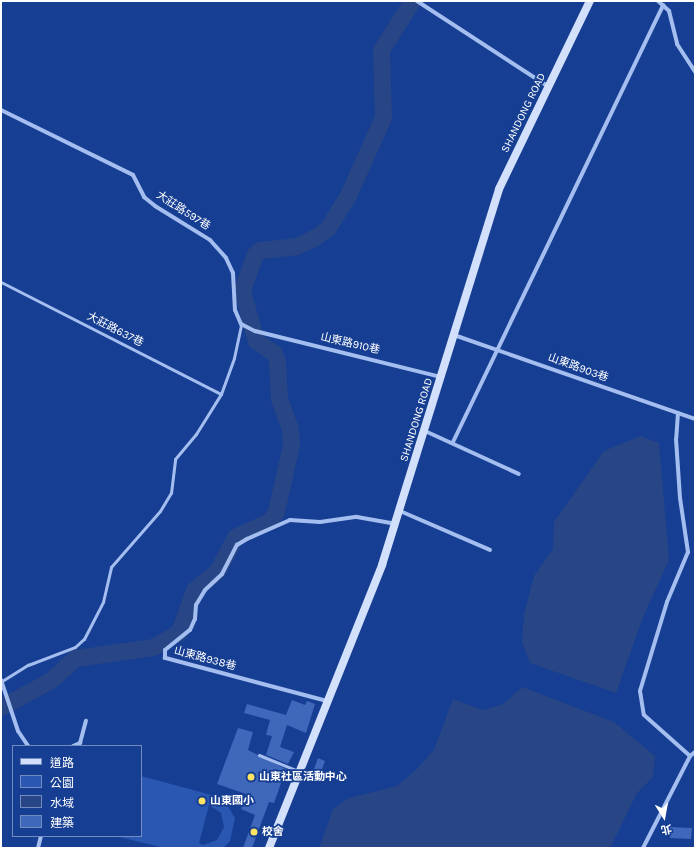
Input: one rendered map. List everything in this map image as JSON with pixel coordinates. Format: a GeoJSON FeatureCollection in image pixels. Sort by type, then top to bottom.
{"type":"FeatureCollection","features":[{"type":"Feature","properties":{"kind":"street"},"geometry":{"type":"LineString","coordinates":[[417,1],[549,87]]}},
{"type":"Feature","properties":{"kind":"street","name":"SHANDONG ROAD"},"geometry":{"type":"LineString","coordinates":[[269,848],[396,524],[499,189],[590,1]]}},
{"type":"Feature","properties":{"kind":"street"},"geometry":{"type":"LineString","coordinates":[[658,1],[669,11],[677,44],[695,72]]}},
{"type":"Feature","properties":{"kind":"street"},"geometry":{"type":"LineString","coordinates":[[453,442],[663,5]]}},
{"type":"Feature","properties":{"kind":"street","name":"大莊路597巷"},"geometry":{"type":"LineString","coordinates":[[1,110],[133,175],[144,197],[155,206],[210,240],[226,258],[233,272],[235,310],[241,324]]}},
{"type":"Feature","properties":{"kind":"street","name":"山東路910巷"},"geometry":{"type":"LineString","coordinates":[[241,324],[255,331],[441,377]]}},
{"type":"Feature","properties":{"kind":"street","name":"山東路903巷"},"geometry":{"type":"LineString","coordinates":[[454,335],[695,419]]}},
{"type":"Feature","properties":{"kind":"street"},"geometry":{"type":"LineString","coordinates":[[678,414],[679,476],[688,552],[667,602],[640,691],[644,715],[690,756]]}},
{"type":"Feature","properties":{"kind":"street"},"geometry":{"type":"LineString","coordinates":[[425,431],[453,442],[520,474]]}},
{"type":"Feature","properties":{"kind":"street"},"geometry":{"type":"LineString","coordinates":[[400,511],[490,550]]}},
{"type":"Feature","properties":{"kind":"street","name":"山東路938巷"},"geometry":{"type":"LineString","coordinates":[[327,701],[165,658],[165,650],[190,630],[195,619],[196,605],[205,590],[222,574],[238,545],[247,539],[290,520],[320,522],[357,517],[396,524]]}},
{"type":"Feature","properties":{"kind":"street"},"geometry":{"type":"LineString","coordinates":[[1,680],[18,731],[27,745]]}},
{"type":"Feature","properties":{"kind":"street"},"geometry":{"type":"LineString","coordinates":[[75,745],[80,743],[86,721]]}},
{"type":"Feature","properties":{"kind":"street"},"geometry":{"type":"LineString","coordinates":[[643,848],[690,756],[695,752]]}},
{"type":"Feature","properties":{"kind":"street"},"geometry":{"type":"LineString","coordinates":[[38,848],[41,837]]}},
{"type":"Feature","properties":{"kind":"lane","name":"大莊路637巷"},"geometry":{"type":"LineString","coordinates":[[1,282],[221,394]]}},
{"type":"Feature","properties":{"kind":"lane"},"geometry":{"type":"LineString","coordinates":[[1,680],[28,665],[75,646],[84,639],[103,602],[111,567],[160,511],[171,493],[175,459],[196,434],[221,394],[234,358],[241,324]]}},
{"type":"Feature","properties":{"kind":"lane"},"geometry":{"type":"LineString","coordinates":[[259,755],[300,771]]}},
{"type":"Feature","properties":{"kind":"green space"},"geometry":{"type":"Polygon","coordinates":[[[142,776],[223,798],[235,818],[230,841],[223,848],[165,848],[119,837],[142,837],[142,776]],[[209,805],[199,843],[203,845],[217,840],[224,827],[221,813],[209,805]]]}},
{"type":"Feature","properties":{"kind":"water"},"geometry":{"type":"Polygon","coordinates":[[[641,436],[659,443],[669,560],[643,617],[616,693],[530,663],[522,642],[524,615],[534,576],[553,549],[554,522],[604,451],[641,436]]]}},
{"type":"Feature","properties":{"kind":"water"},"geometry":{"type":"Polygon","coordinates":[[[522,687],[614,722],[655,756],[653,777],[637,793],[610,848],[319,848],[333,809],[349,798],[397,786],[416,770],[434,750],[453,699],[483,710],[503,704],[522,687]]]}},
{"type":"Feature","properties":{"kind":"building"},"geometry":{"type":"Polygon","coordinates":[[[292,700],[305,705],[307,701],[315,704],[306,733],[287,725],[280,747],[294,752],[288,764],[266,755],[272,736],[266,735],[270,720],[244,713],[247,704],[286,715],[292,700]]]}},
{"type":"Feature","properties":{"kind":"building","name":"山東社區活動中心"},"geometry":{"type":"Polygon","coordinates":[[[238,728],[253,732],[248,750],[286,769],[274,803],[269,802],[252,848],[243,848],[255,815],[241,809],[246,794],[217,784],[238,728]]]}},
{"type":"Feature","properties":{"kind":"building"},"geometry":{"type":"Polygon","coordinates":[[[318,758],[325,761],[321,772],[314,769],[318,758]]]}},
{"type":"Feature","properties":{"kind":"building"},"geometry":{"type":"Polygon","coordinates":[[[670,827],[692,828],[691,839],[670,838],[670,827]]]}},
{"type":"Feature","properties":{"kind":"waterway"},"geometry":{"type":"LineString","coordinates":[[1,707],[51,680],[75,658],[153,647],[179,632],[194,590],[217,571],[235,537],[270,521],[276,511],[291,445],[290,429],[279,399],[277,361],[274,353],[256,341],[242,290],[255,254],[260,250],[296,246],[312,239],[327,229],[348,195],[383,117],[381,50],[412,1]]}},
{"type":"Feature","properties":{"kind":"place","name":"山東社區活動中心"},"geometry":{"type":"Point","coordinates":[251,777]}},
{"type":"Feature","properties":{"kind":"place","name":"山東國小"},"geometry":{"type":"Point","coordinates":[202,801]}},
{"type":"Feature","properties":{"kind":"place","name":"校舍"},"geometry":{"type":"Point","coordinates":[254,832]}}]}
